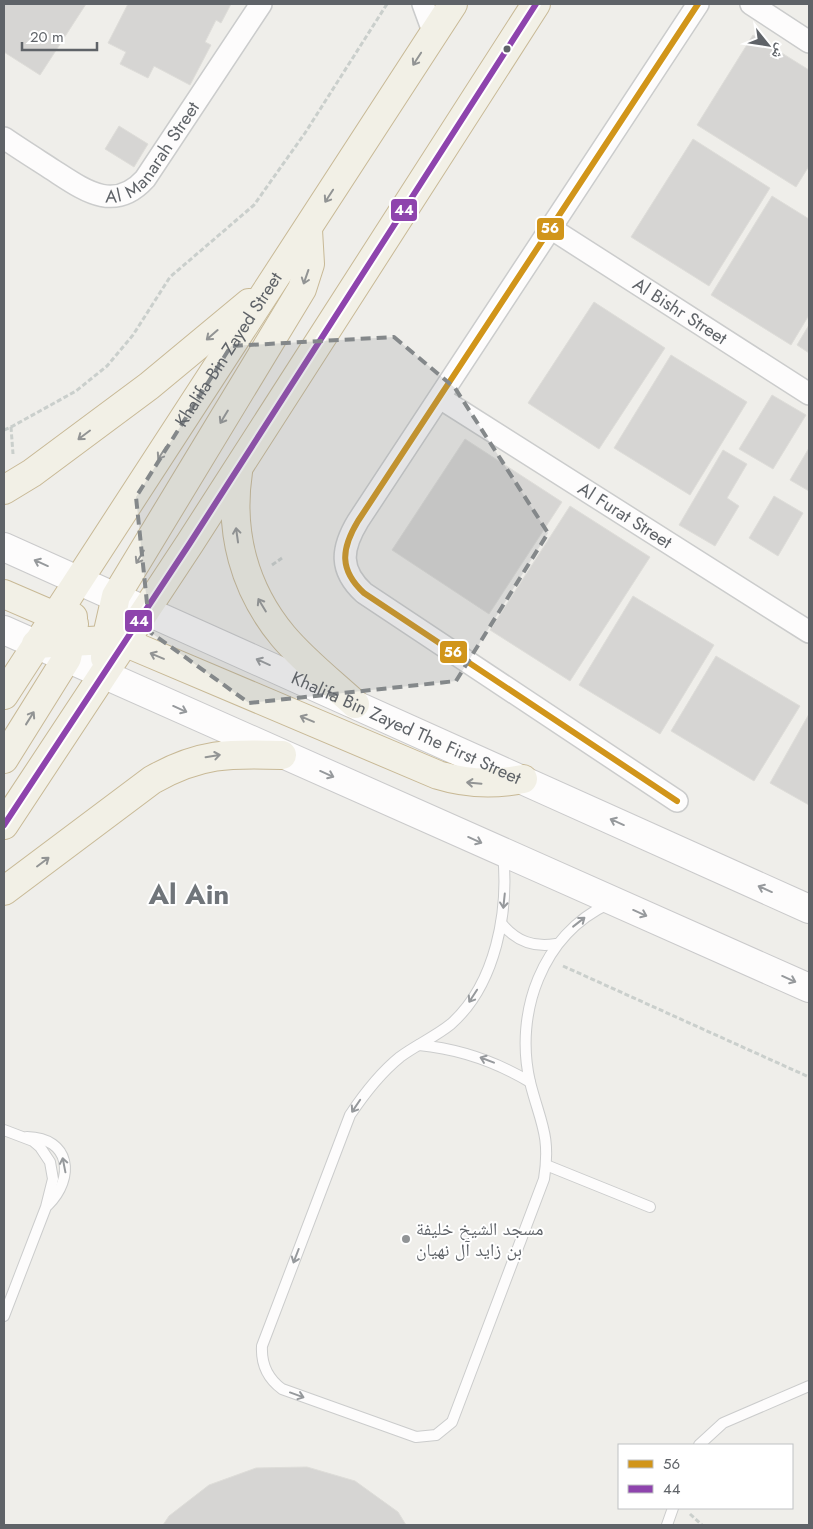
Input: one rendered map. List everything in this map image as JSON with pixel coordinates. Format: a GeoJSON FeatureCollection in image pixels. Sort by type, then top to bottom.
{"type":"FeatureCollection","features":[{"type":"Feature","properties":{"kind":"highway","name":"Khalifa Bin Zayed Street"},"geometry":{"type":"LineString","coordinates":[[4,695],[36,644],[67,633],[79,580],[453,4]]}},
{"type":"Feature","properties":{"kind":"highway"},"geometry":{"type":"LineString","coordinates":[[4,594],[67,633],[114,623],[146,609],[536,4]]}},
{"type":"Feature","properties":{"kind":"highway"},"geometry":{"type":"LineString","coordinates":[[4,825],[104,674],[114,623],[302,289],[310,264],[308,230]]}},
{"type":"Feature","properties":{"kind":"highway"},"geometry":{"type":"LineString","coordinates":[[4,490],[32,474],[149,386],[198,348],[275,280]]}},
{"type":"Feature","properties":{"kind":"highway"},"geometry":{"type":"LineString","coordinates":[[238,468],[235,509],[237,537],[245,571],[258,599],[283,636],[355,704]]}},
{"type":"Feature","properties":{"kind":"highway"},"geometry":{"type":"LineString","coordinates":[[114,623],[438,775],[470,783],[488,784],[522,779]]}},
{"type":"Feature","properties":{"kind":"highway"},"geometry":{"type":"LineString","coordinates":[[4,759],[67,633]]}},
{"type":"Feature","properties":{"kind":"highway"},"geometry":{"type":"LineString","coordinates":[[4,891],[152,780],[169,770],[205,757],[228,754],[282,755]]}},
{"type":"Feature","properties":{"kind":"main road","name":"Khalifa Bin Zayed The First Street"},"geometry":{"type":"LineString","coordinates":[[4,547],[79,580],[114,623],[146,609],[809,909]]}},
{"type":"Feature","properties":{"kind":"main road"},"geometry":{"type":"LineString","coordinates":[[4,630],[36,644]]}},
{"type":"Feature","properties":{"kind":"main road"},"geometry":{"type":"LineString","coordinates":[[67,633],[104,674],[282,755],[809,988]]}},
{"type":"Feature","properties":{"kind":"street","name":"Al Manarah Street"},"geometry":{"type":"LineString","coordinates":[[4,138],[87,192],[107,196],[129,193],[145,179],[261,4]]}},
{"type":"Feature","properties":{"kind":"street"},"geometry":{"type":"LineString","coordinates":[[423,4],[434,34]]}},
{"type":"Feature","properties":{"kind":"street"},"geometry":{"type":"LineString","coordinates":[[677,801],[364,593],[349,574],[345,552],[350,536],[698,4]]}},
{"type":"Feature","properties":{"kind":"street"},"geometry":{"type":"LineString","coordinates":[[751,4],[809,42]]}},
{"type":"Feature","properties":{"kind":"street","name":"Al Bishr Street"},"geometry":{"type":"LineString","coordinates":[[552,229],[809,394]]}},
{"type":"Feature","properties":{"kind":"street","name":"Al Furat Street"},"geometry":{"type":"LineString","coordinates":[[440,398],[809,632]]}},
{"type":"Feature","properties":{"kind":"lane"},"geometry":{"type":"LineString","coordinates":[[503,852],[505,888],[501,923],[486,972],[477,991],[452,1022],[437,1035],[418,1045],[385,1070],[371,1085],[350,1115],[262,1346],[264,1367],[275,1383],[291,1392],[416,1437],[426,1438],[445,1430],[452,1422],[539,1193],[546,1165],[546,1134],[530,1082],[524,1039],[533,995],[547,958],[556,944],[582,919],[614,902]]}},
{"type":"Feature","properties":{"kind":"lane"},"geometry":{"type":"LineString","coordinates":[[501,923],[507,931],[525,942],[535,945],[556,944]]}},
{"type":"Feature","properties":{"kind":"lane"},"geometry":{"type":"LineString","coordinates":[[418,1045],[442,1047],[480,1057],[510,1070],[530,1082]]}},
{"type":"Feature","properties":{"kind":"lane"},"geometry":{"type":"LineString","coordinates":[[4,1130],[18,1137],[43,1139],[58,1150],[66,1166],[64,1185],[46,1207],[4,1316]]}},
{"type":"Feature","properties":{"kind":"lane"},"geometry":{"type":"LineString","coordinates":[[546,1165],[650,1208]]}},
{"type":"Feature","properties":{"kind":"lane"},"geometry":{"type":"LineString","coordinates":[[700,1444],[713,1430],[723,1423],[809,1386]]}},
{"type":"Feature","properties":{"kind":"lane"},"geometry":{"type":"LineString","coordinates":[[666,1525],[674,1509]]}},
{"type":"Feature","properties":{"kind":"path"},"geometry":{"type":"LineString","coordinates":[[12,427],[76,391],[107,366],[133,335],[170,277],[254,205],[305,133],[388,4]]}},
{"type":"Feature","properties":{"kind":"path"},"geometry":{"type":"LineString","coordinates":[[547,958],[809,1077]]}},
{"type":"Feature","properties":{"kind":"highlighted area"},"geometry":{"type":"Polygon","coordinates":[[[394,337],[455,388],[548,533],[456,681],[249,703],[150,632],[136,497],[231,346],[394,337]]]}},
{"type":"Feature","properties":{"kind":"building"},"geometry":{"type":"Polygon","coordinates":[[[4,4],[86,4],[40,75],[4,52],[4,4]]]}},
{"type":"Feature","properties":{"kind":"building"},"geometry":{"type":"Polygon","coordinates":[[[128,4],[231,4],[221,23],[216,20],[205,42],[211,45],[190,85],[154,66],[148,78],[120,64],[126,52],[108,43],[128,4]]]}},
{"type":"Feature","properties":{"kind":"building"},"geometry":{"type":"Polygon","coordinates":[[[753,35],[809,70],[809,166],[796,187],[697,125],[753,35]]]}},
{"type":"Feature","properties":{"kind":"building"},"geometry":{"type":"Polygon","coordinates":[[[119,126],[148,144],[134,167],[105,149],[119,126]]]}},
{"type":"Feature","properties":{"kind":"building"},"geometry":{"type":"Polygon","coordinates":[[[693,139],[770,188],[709,286],[631,237],[693,139]]]}},
{"type":"Feature","properties":{"kind":"building"},"geometry":{"type":"Polygon","coordinates":[[[772,196],[809,219],[809,315],[791,345],[711,295],[772,196]]]}},
{"type":"Feature","properties":{"kind":"building"},"geometry":{"type":"Polygon","coordinates":[[[594,302],[665,348],[599,449],[528,403],[594,302]]]}},
{"type":"Feature","properties":{"kind":"building"},"geometry":{"type":"Polygon","coordinates":[[[809,325],[809,353],[797,345],[809,325]]]}},
{"type":"Feature","properties":{"kind":"building"},"geometry":{"type":"Polygon","coordinates":[[[671,355],[747,402],[690,495],[614,448],[671,355]]]}},
{"type":"Feature","properties":{"kind":"building"},"geometry":{"type":"Polygon","coordinates":[[[772,395],[806,415],[773,469],[739,449],[772,395]]]}},
{"type":"Feature","properties":{"kind":"building"},"geometry":{"type":"Polygon","coordinates":[[[465,439],[562,502],[489,614],[392,550],[465,439]]]}},
{"type":"Feature","properties":{"kind":"building"},"geometry":{"type":"Polygon","coordinates":[[[809,448],[809,491],[790,480],[809,448]]]}},
{"type":"Feature","properties":{"kind":"building"},"geometry":{"type":"Polygon","coordinates":[[[723,450],[747,464],[727,498],[739,506],[715,546],[679,525],[723,450]]]}},
{"type":"Feature","properties":{"kind":"building"},"geometry":{"type":"Polygon","coordinates":[[[774,496],[803,513],[778,556],[749,538],[774,496]]]}},
{"type":"Feature","properties":{"kind":"building"},"geometry":{"type":"Polygon","coordinates":[[[570,506],[650,557],[570,681],[490,630],[570,506]]]}},
{"type":"Feature","properties":{"kind":"building"},"geometry":{"type":"Polygon","coordinates":[[[633,596],[714,645],[660,734],[579,685],[633,596]]]}},
{"type":"Feature","properties":{"kind":"building"},"geometry":{"type":"Polygon","coordinates":[[[716,656],[800,706],[754,781],[671,731],[716,656]]]}},
{"type":"Feature","properties":{"kind":"building"},"geometry":{"type":"Polygon","coordinates":[[[809,714],[809,805],[770,783],[809,714]]]}},
{"type":"Feature","properties":{"kind":"building"},"geometry":{"type":"Polygon","coordinates":[[[307,1467],[355,1481],[398,1512],[406,1525],[163,1525],[169,1516],[209,1485],[256,1468],[307,1467]]]}},
{"type":"Feature","properties":{"kind":"transit line","name":"44"},"geometry":{"type":"LineString","coordinates":[[4,825],[190,543],[536,4]]}},
{"type":"Feature","properties":{"kind":"transit line","name":"56"},"geometry":{"type":"LineString","coordinates":[[677,801],[364,593],[350,576],[345,559],[348,541],[358,521],[698,4]]}},
{"type":"Feature","properties":{"kind":"place","name":"مسجد الشيخ خليفة بن زايد آل نهيان"},"geometry":{"type":"Point","coordinates":[406,1239]}},
{"type":"Feature","properties":{"kind":"district","name":"Al Ain"},"geometry":{"type":"Point","coordinates":[189,894]}}]}
